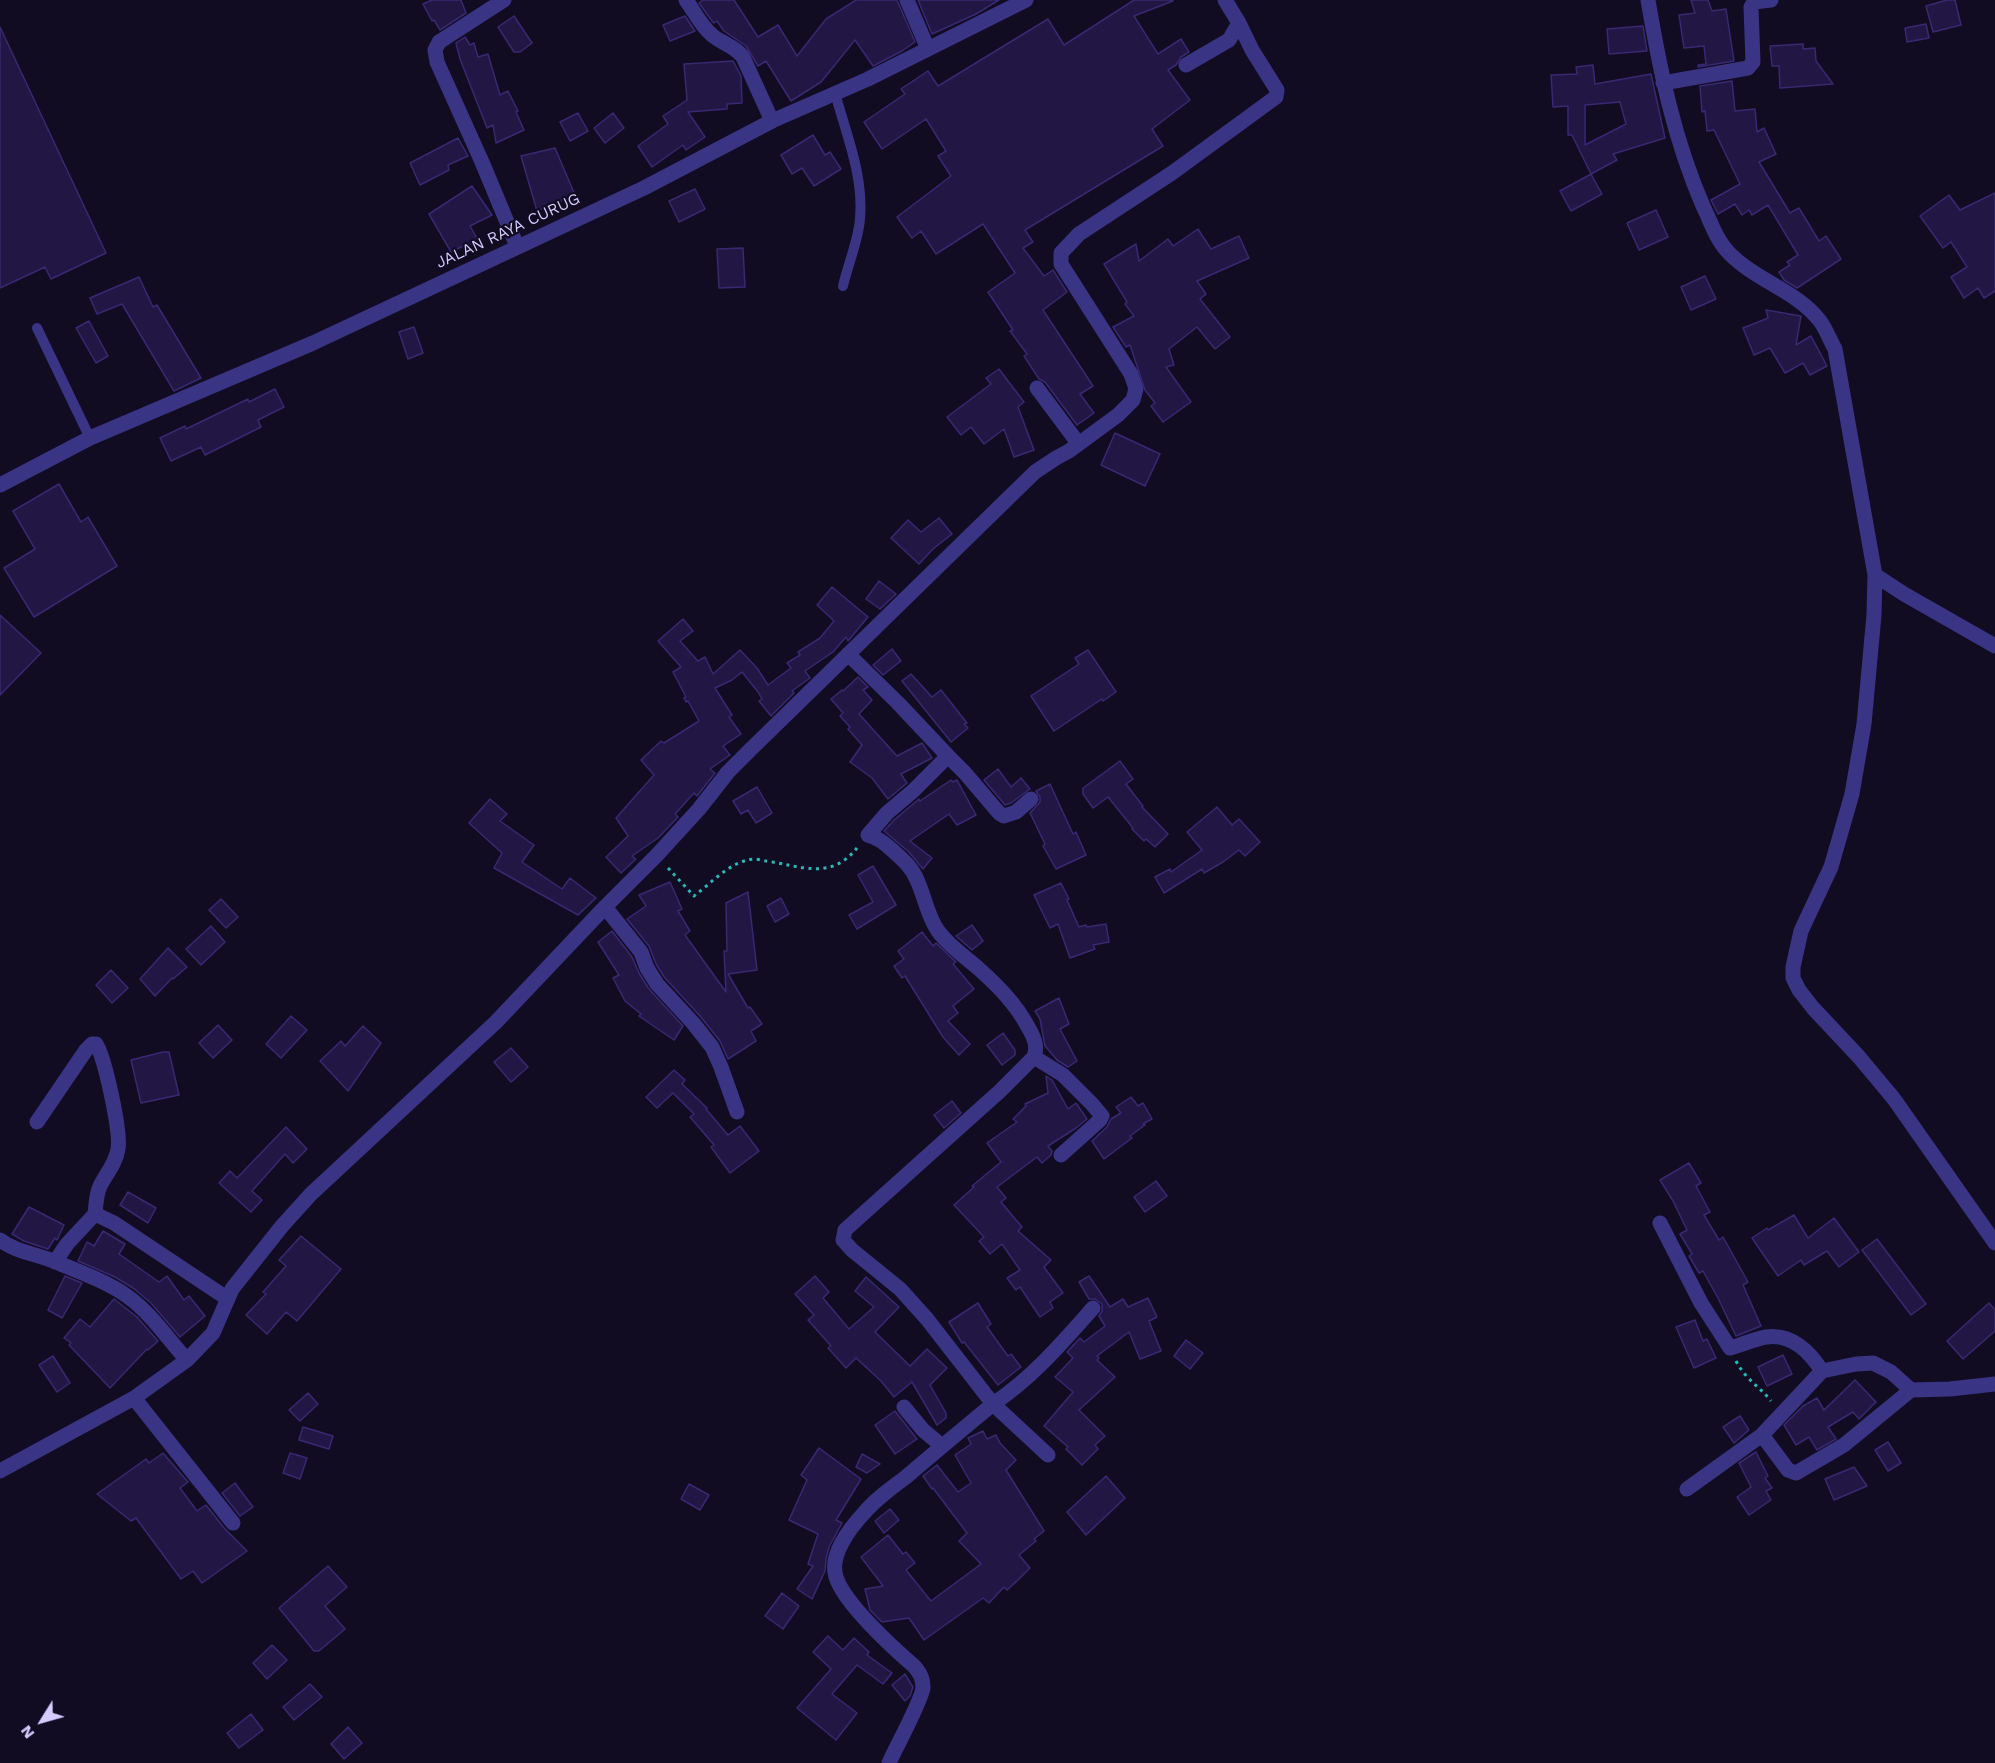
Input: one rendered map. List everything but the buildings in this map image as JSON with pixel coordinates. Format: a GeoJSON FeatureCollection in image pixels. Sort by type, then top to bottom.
{"type":"FeatureCollection","features":[{"type":"Feature","properties":{"kind":"street"},"geometry":{"type":"LineString","coordinates":[[504,0],[439,42],[435,50],[437,62],[517,246]]}},
{"type":"Feature","properties":{"kind":"street"},"geometry":{"type":"LineString","coordinates":[[686,0],[708,32],[737,50],[743,57],[772,121]]}},
{"type":"Feature","properties":{"kind":"street"},"geometry":{"type":"LineString","coordinates":[[907,0],[928,49]]}},
{"type":"Feature","properties":{"kind":"street","name":"JALAN RAYA CURUG"},"geometry":{"type":"LineString","coordinates":[[0,485],[90,438],[313,343],[644,188],[772,121],[868,79],[1026,0]]}},
{"type":"Feature","properties":{"kind":"street"},"geometry":{"type":"LineString","coordinates":[[0,1471],[134,1398],[187,1360],[213,1333],[232,1289],[262,1250],[311,1194],[496,1022],[657,855],[699,809],[728,772],[1035,472],[1069,451],[1118,415],[1133,400],[1136,389],[1122,359],[1061,264],[1061,253],[1079,234],[1172,173],[1276,97],[1276,90],[1225,0]]}},
{"type":"Feature","properties":{"kind":"street"},"geometry":{"type":"LineString","coordinates":[[1648,0],[1667,103],[1689,172],[1715,234],[1728,253],[1747,268],[1809,308],[1821,322],[1835,349],[1875,575],[1874,615],[1864,724],[1852,794],[1831,867],[1801,931],[1793,967],[1793,978],[1813,1008],[1894,1099],[1995,1243]]}},
{"type":"Feature","properties":{"kind":"street"},"geometry":{"type":"LineString","coordinates":[[1664,83],[1748,68],[1753,62],[1751,7],[1754,2],[1771,0]]}},
{"type":"Feature","properties":{"kind":"street"},"geometry":{"type":"LineString","coordinates":[[1186,64],[1229,40],[1239,24]]}},
{"type":"Feature","properties":{"kind":"street"},"geometry":{"type":"LineString","coordinates":[[1037,388],[1078,443]]}},
{"type":"Feature","properties":{"kind":"street"},"geometry":{"type":"LineString","coordinates":[[1875,575],[1995,646]]}},
{"type":"Feature","properties":{"kind":"street"},"geometry":{"type":"LineString","coordinates":[[848,654],[898,703],[999,813],[1004,816],[1016,812],[1031,799]]}},
{"type":"Feature","properties":{"kind":"street"},"geometry":{"type":"LineString","coordinates":[[948,756],[914,791],[887,813],[868,835],[879,839],[904,861],[918,881],[924,903],[946,941],[1014,1003],[1034,1037],[1036,1052],[1034,1057],[1000,1091],[846,1230],[843,1240],[908,1297],[993,1404],[1048,1455]]}},
{"type":"Feature","properties":{"kind":"street"},"geometry":{"type":"LineString","coordinates":[[605,907],[641,952],[657,984],[712,1047],[737,1112]]}},
{"type":"Feature","properties":{"kind":"street"},"geometry":{"type":"LineString","coordinates":[[37,1122],[86,1050],[92,1044],[96,1044],[104,1066],[119,1148],[112,1166],[99,1187],[95,1214],[67,1244],[55,1262]]}},
{"type":"Feature","properties":{"kind":"street"},"geometry":{"type":"LineString","coordinates":[[1034,1057],[1063,1075],[1102,1116],[1061,1155]]}},
{"type":"Feature","properties":{"kind":"street"},"geometry":{"type":"LineString","coordinates":[[95,1214],[114,1223],[228,1299]]}},
{"type":"Feature","properties":{"kind":"street"},"geometry":{"type":"LineString","coordinates":[[1660,1223],[1701,1303],[1730,1348],[1767,1337],[1783,1338],[1802,1346],[1815,1359],[1822,1371]]}},
{"type":"Feature","properties":{"kind":"street"},"geometry":{"type":"LineString","coordinates":[[0,1240],[25,1253],[55,1262],[98,1280],[126,1296],[153,1319],[187,1360]]}},
{"type":"Feature","properties":{"kind":"street"},"geometry":{"type":"LineString","coordinates":[[889,1763],[921,1694],[922,1678],[914,1666],[874,1628],[853,1604],[836,1578],[835,1559],[853,1526],[865,1512],[993,1404],[1013,1391],[1053,1355],[1093,1308]]}},
{"type":"Feature","properties":{"kind":"street"},"geometry":{"type":"LineString","coordinates":[[1687,1489],[1762,1435],[1822,1371],[1873,1363],[1891,1372],[1911,1390]]}},
{"type":"Feature","properties":{"kind":"street"},"geometry":{"type":"LineString","coordinates":[[1762,1435],[1788,1470],[1800,1472],[1844,1445],[1911,1390],[1995,1384]]}},
{"type":"Feature","properties":{"kind":"street"},"geometry":{"type":"LineString","coordinates":[[134,1398],[233,1523]]}},
{"type":"Feature","properties":{"kind":"street"},"geometry":{"type":"LineString","coordinates":[[904,1407],[923,1430],[942,1446]]}},
{"type":"Feature","properties":{"kind":"lane"},"geometry":{"type":"LineString","coordinates":[[835,93],[852,149],[859,182],[860,204],[860,220],[843,286]]}},
{"type":"Feature","properties":{"kind":"lane"},"geometry":{"type":"LineString","coordinates":[[37,328],[90,438]]}},
{"type":"Feature","properties":{"kind":"path"},"geometry":{"type":"LineString","coordinates":[[657,855],[694,896],[733,866],[750,859],[808,870],[827,868],[851,855],[868,835]]}},
{"type":"Feature","properties":{"kind":"path"},"geometry":{"type":"LineString","coordinates":[[1730,1348],[1740,1369],[1751,1383],[1764,1393],[1782,1414]]}}]}
